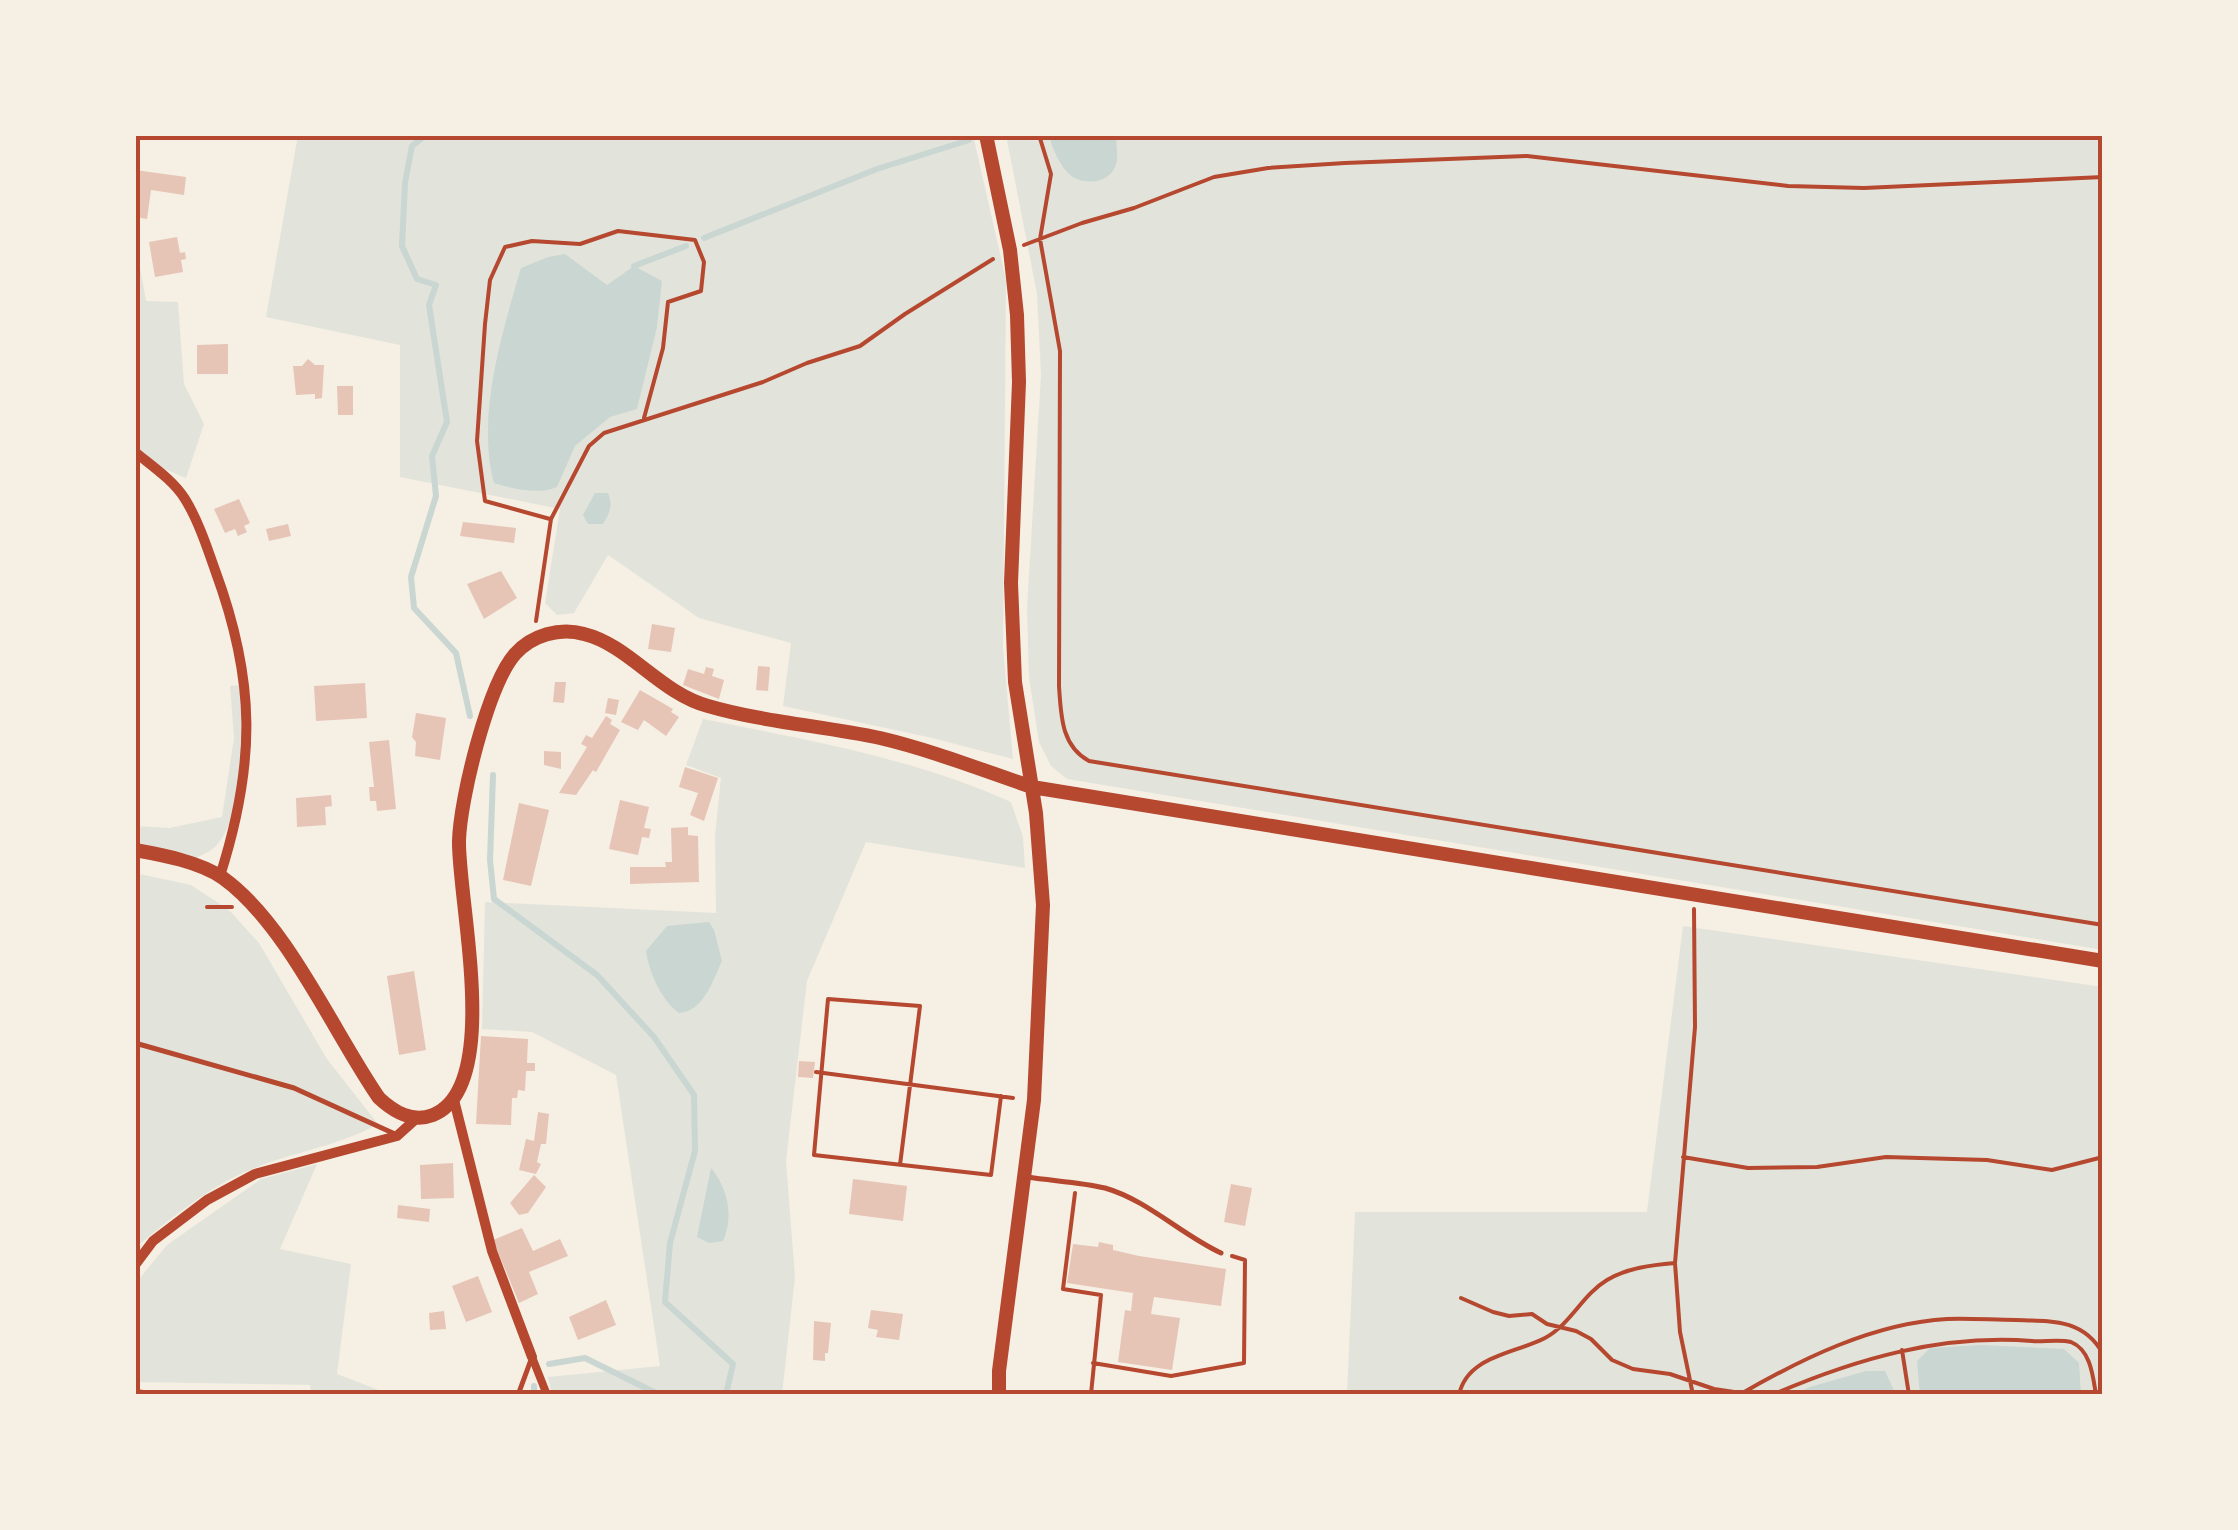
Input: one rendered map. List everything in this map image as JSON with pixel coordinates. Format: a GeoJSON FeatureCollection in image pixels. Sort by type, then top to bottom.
{"type":"FeatureCollection","features":[{"type":"Feature","properties":{"kind":"street"},"geometry":{"type":"LineString","coordinates":[[986,135],[1010,250],[1017,316],[1013,642],[1015,682],[1040,845],[1042,905],[1034,1100],[999,1395]]}},
{"type":"Feature","properties":{"kind":"street"},"geometry":{"type":"LineString","coordinates":[[135,452],[185,498],[230,610],[241,659],[248,732],[239,805],[220,876]]}},
{"type":"Feature","properties":{"kind":"street"},"geometry":{"type":"LineString","coordinates":[[135,850],[220,876],[258,910],[379,1098],[401,1115],[416,1118],[432,1116],[454,1100],[465,1082],[469,1064],[472,1007],[459,844],[461,821],[492,701],[505,668],[517,652],[548,633],[565,631],[586,634],[678,694],[707,706],[883,739],[1032,786],[2103,961]]}},
{"type":"Feature","properties":{"kind":"street"},"geometry":{"type":"LineString","coordinates":[[454,1100],[492,1251],[547,1395]]}},
{"type":"Feature","properties":{"kind":"street"},"geometry":{"type":"LineString","coordinates":[[135,1265],[153,1241],[207,1200],[255,1174],[397,1136],[416,1118]]}},
{"type":"Feature","properties":{"kind":"street"},"geometry":{"type":"LineString","coordinates":[[135,1394],[142,1395]]}},
{"type":"Feature","properties":{"kind":"lane"},"geometry":{"type":"LineString","coordinates":[[135,1043],[294,1088],[397,1136]]}},
{"type":"Feature","properties":{"kind":"lane"},"geometry":{"type":"LineString","coordinates":[[1026,1177],[1107,1189],[1133,1200],[1197,1242],[1222,1253]]}},
{"type":"Feature","properties":{"kind":"lane"},"geometry":{"type":"LineString","coordinates":[[518,1395],[532,1357]]}},
{"type":"Feature","properties":{"kind":"path"},"geometry":{"type":"LineString","coordinates":[[1040,135],[1051,174],[1040,239],[1060,351],[1061,720],[1076,754],[1089,762],[2103,925]]}},
{"type":"Feature","properties":{"kind":"path"},"geometry":{"type":"LineString","coordinates":[[533,640],[550,519],[589,446],[604,432],[763,382],[808,362],[860,346],[963,276],[1010,250],[1214,177],[1268,168],[1527,156],[1788,186],[1864,188],[2103,177]]}},
{"type":"Feature","properties":{"kind":"path"},"geometry":{"type":"LineString","coordinates":[[550,519],[486,501],[477,441],[490,280],[505,247],[532,241],[580,244],[618,231],[694,240],[704,262],[701,291],[668,302],[663,348],[644,418]]}},
{"type":"Feature","properties":{"kind":"path"},"geometry":{"type":"LineString","coordinates":[[219,894],[242,913]]}},
{"type":"Feature","properties":{"kind":"path"},"geometry":{"type":"LineString","coordinates":[[1693,1395],[1680,1332],[1675,1263],[1695,1027],[1695,894]]}},
{"type":"Feature","properties":{"kind":"path"},"geometry":{"type":"LineString","coordinates":[[207,907],[234,907]]}},
{"type":"Feature","properties":{"kind":"path"},"geometry":{"type":"LineString","coordinates":[[900,1164],[920,1006],[828,998],[814,1156],[992,1175],[1001,1096]]}},
{"type":"Feature","properties":{"kind":"path"},"geometry":{"type":"LineString","coordinates":[[819,1072],[1013,1098]]}},
{"type":"Feature","properties":{"kind":"path"},"geometry":{"type":"LineString","coordinates":[[1684,1156],[1748,1168],[1817,1166],[1886,1156],[1986,1160],[2052,1170],[2103,1157]]}},
{"type":"Feature","properties":{"kind":"path"},"geometry":{"type":"LineString","coordinates":[[1076,1184],[1063,1289],[1102,1295],[1091,1395],[1081,1393]]}},
{"type":"Feature","properties":{"kind":"path"},"geometry":{"type":"LineString","coordinates":[[1093,1363],[1171,1376],[1244,1362],[1245,1260],[1222,1253]]}},
{"type":"Feature","properties":{"kind":"path"},"geometry":{"type":"LineString","coordinates":[[1459,1395],[1461,1383],[1472,1368],[1562,1329],[1604,1282],[1640,1268],[1675,1263]]}},
{"type":"Feature","properties":{"kind":"path"},"geometry":{"type":"LineString","coordinates":[[1461,1298],[1509,1316],[1532,1314],[1562,1329],[1576,1331],[1591,1339],[1612,1360],[1632,1369],[1670,1374],[1740,1394],[1836,1348],[1912,1324],[1946,1319],[2054,1320],[2076,1326],[2092,1336],[2103,1354]]}},
{"type":"Feature","properties":{"kind":"path"},"geometry":{"type":"LineString","coordinates":[[1772,1395],[1902,1350],[1977,1340],[2071,1342],[2086,1355],[2096,1395]]}},
{"type":"Feature","properties":{"kind":"path"},"geometry":{"type":"LineString","coordinates":[[1902,1350],[1908,1395]]}},
{"type":"Feature","properties":{"kind":"shaded area"},"geometry":{"type":"Polygon","coordinates":[[[298,135],[973,135],[1006,280],[1003,648],[1013,759],[783,706],[791,643],[699,618],[608,555],[574,613],[557,615],[545,603],[560,509],[400,477],[400,345],[266,317],[298,135]]]}},
{"type":"Feature","properties":{"kind":"shaded area"},"geometry":{"type":"Polygon","coordinates":[[[1006,135],[2103,135],[2103,950],[1067,779],[1051,766],[1039,742],[1029,677],[1027,608],[1041,375],[1037,294],[1006,135]]]}},
{"type":"Feature","properties":{"kind":"shaded area"},"geometry":{"type":"Polygon","coordinates":[[[1049,135],[1116,135],[1115,167],[1097,181],[1073,177],[1058,158],[1049,135]]]}},
{"type":"Feature","properties":{"kind":"shaded area"},"geometry":{"type":"Polygon","coordinates":[[[135,238],[146,301],[178,302],[184,384],[204,424],[186,478],[135,457],[135,238]]]}},
{"type":"Feature","properties":{"kind":"shaded area"},"geometry":{"type":"Polygon","coordinates":[[[565,254],[607,285],[634,266],[662,281],[657,327],[637,409],[610,417],[575,446],[557,487],[534,491],[494,483],[489,457],[490,403],[499,347],[521,268],[565,254]]]}},
{"type":"Feature","properties":{"kind":"shaded area"},"geometry":{"type":"Polygon","coordinates":[[[595,493],[608,493],[610,497],[610,509],[603,524],[588,524],[583,515],[595,493]]]}},
{"type":"Feature","properties":{"kind":"shaded area"},"geometry":{"type":"Polygon","coordinates":[[[240,685],[240,769],[225,833],[214,848],[196,858],[135,843],[135,826],[169,828],[222,817],[234,738],[230,686],[240,685]]]}},
{"type":"Feature","properties":{"kind":"shaded area"},"geometry":{"type":"Polygon","coordinates":[[[703,719],[898,762],[1011,802],[1023,837],[1025,868],[866,842],[807,981],[786,1161],[795,1277],[782,1395],[552,1395],[548,1377],[660,1366],[616,1075],[532,1032],[482,1029],[485,902],[716,913],[715,835],[721,778],[686,765],[703,719]]]}},
{"type":"Feature","properties":{"kind":"shaded area"},"geometry":{"type":"Polygon","coordinates":[[[135,873],[191,885],[229,910],[259,943],[327,1059],[378,1124],[236,1176],[191,1204],[135,1248],[135,873]]]}},
{"type":"Feature","properties":{"kind":"shaded area"},"geometry":{"type":"Polygon","coordinates":[[[709,922],[722,961],[701,1001],[679,1013],[657,986],[646,951],[667,926],[709,922]]]}},
{"type":"Feature","properties":{"kind":"shaded area"},"geometry":{"type":"Polygon","coordinates":[[[1683,926],[2103,987],[2103,1395],[1347,1395],[1355,1212],[1647,1212],[1683,926]]]}},
{"type":"Feature","properties":{"kind":"shaded area"},"geometry":{"type":"Polygon","coordinates":[[[317,1164],[280,1249],[351,1264],[337,1374],[392,1395],[311,1395],[310,1385],[135,1382],[135,1284],[167,1245],[261,1179],[317,1164]]]}},
{"type":"Feature","properties":{"kind":"shaded area"},"geometry":{"type":"Polygon","coordinates":[[[711,1168],[725,1194],[729,1213],[723,1241],[709,1243],[697,1237],[711,1168]]]}},
{"type":"Feature","properties":{"kind":"shaded area"},"geometry":{"type":"Polygon","coordinates":[[[1980,1345],[2064,1349],[2079,1363],[2081,1395],[1920,1395],[1917,1361],[1930,1348],[1980,1345]]]}},
{"type":"Feature","properties":{"kind":"shaded area"},"geometry":{"type":"Polygon","coordinates":[[[1866,1371],[1885,1371],[1896,1395],[1793,1395],[1810,1387],[1866,1371]]]}},
{"type":"Feature","properties":{"kind":"building"},"geometry":{"type":"Polygon","coordinates":[[[135,170],[186,177],[184,195],[151,190],[147,219],[135,217],[135,170]]]}},
{"type":"Feature","properties":{"kind":"building"},"geometry":{"type":"Polygon","coordinates":[[[177,237],[180,253],[185,252],[186,259],[181,260],[183,272],[155,277],[149,242],[177,237]]]}},
{"type":"Feature","properties":{"kind":"building"},"geometry":{"type":"Polygon","coordinates":[[[228,344],[228,374],[197,374],[197,345],[228,344]]]}},
{"type":"Feature","properties":{"kind":"building"},"geometry":{"type":"Polygon","coordinates":[[[308,359],[315,365],[324,365],[322,398],[315,399],[315,394],[296,395],[293,366],[302,366],[308,359]]]}},
{"type":"Feature","properties":{"kind":"building"},"geometry":{"type":"Polygon","coordinates":[[[337,386],[353,386],[353,415],[338,415],[337,386]]]}},
{"type":"Feature","properties":{"kind":"building"},"geometry":{"type":"Polygon","coordinates":[[[239,499],[250,523],[244,526],[247,532],[238,536],[235,529],[225,533],[214,509],[239,499]]]}},
{"type":"Feature","properties":{"kind":"building"},"geometry":{"type":"Polygon","coordinates":[[[463,522],[516,528],[514,543],[460,536],[463,522]]]}},
{"type":"Feature","properties":{"kind":"building"},"geometry":{"type":"Polygon","coordinates":[[[288,524],[291,536],[269,541],[266,529],[288,524]]]}},
{"type":"Feature","properties":{"kind":"building"},"geometry":{"type":"Polygon","coordinates":[[[501,571],[517,598],[484,619],[467,584],[501,571]]]}},
{"type":"Feature","properties":{"kind":"building"},"geometry":{"type":"Polygon","coordinates":[[[652,624],[675,628],[671,652],[648,649],[652,624]]]}},
{"type":"Feature","properties":{"kind":"building"},"geometry":{"type":"Polygon","coordinates":[[[758,666],[770,667],[768,691],[756,690],[758,666]]]}},
{"type":"Feature","properties":{"kind":"building"},"geometry":{"type":"Polygon","coordinates":[[[706,667],[714,669],[712,676],[724,680],[719,699],[683,685],[688,669],[704,674],[706,667]]]}},
{"type":"Feature","properties":{"kind":"building"},"geometry":{"type":"Polygon","coordinates":[[[555,682],[566,682],[564,703],[553,702],[555,682]]]}},
{"type":"Feature","properties":{"kind":"building"},"geometry":{"type":"Polygon","coordinates":[[[365,683],[367,718],[316,721],[314,686],[365,683]]]}},
{"type":"Feature","properties":{"kind":"building"},"geometry":{"type":"Polygon","coordinates":[[[640,690],[673,709],[671,712],[679,717],[666,736],[644,720],[638,730],[621,722],[640,690]]]}},
{"type":"Feature","properties":{"kind":"building"},"geometry":{"type":"Polygon","coordinates":[[[608,698],[619,700],[616,715],[605,713],[608,698]]]}},
{"type":"Feature","properties":{"kind":"building"},"geometry":{"type":"Polygon","coordinates":[[[416,713],[446,718],[440,760],[415,756],[416,742],[412,737],[416,713]]]}},
{"type":"Feature","properties":{"kind":"building"},"geometry":{"type":"Polygon","coordinates":[[[606,716],[620,730],[596,772],[593,770],[576,795],[559,793],[587,747],[581,744],[586,735],[592,738],[606,716]]]}},
{"type":"Feature","properties":{"kind":"building"},"geometry":{"type":"Polygon","coordinates":[[[389,740],[396,809],[377,811],[376,801],[370,801],[369,787],[374,787],[369,742],[389,740]]]}},
{"type":"Feature","properties":{"kind":"building"},"geometry":{"type":"Polygon","coordinates":[[[544,751],[561,752],[561,769],[544,765],[544,751]]]}},
{"type":"Feature","properties":{"kind":"building"},"geometry":{"type":"Polygon","coordinates":[[[685,767],[718,778],[704,821],[690,815],[698,793],[679,787],[685,767]]]}},
{"type":"Feature","properties":{"kind":"building"},"geometry":{"type":"Polygon","coordinates":[[[331,795],[332,806],[325,807],[326,825],[297,827],[296,798],[331,795]]]}},
{"type":"Feature","properties":{"kind":"building"},"geometry":{"type":"Polygon","coordinates":[[[620,800],[649,807],[644,828],[651,829],[649,838],[642,837],[638,855],[609,849],[620,800]]]}},
{"type":"Feature","properties":{"kind":"building"},"geometry":{"type":"Polygon","coordinates":[[[519,803],[549,810],[531,886],[503,880],[519,803]]]}},
{"type":"Feature","properties":{"kind":"building"},"geometry":{"type":"Polygon","coordinates":[[[688,827],[688,835],[698,836],[699,882],[630,884],[630,867],[666,867],[665,862],[672,862],[671,828],[688,827]]]}},
{"type":"Feature","properties":{"kind":"building"},"geometry":{"type":"Polygon","coordinates":[[[414,971],[426,1050],[399,1055],[387,976],[414,971]]]}},
{"type":"Feature","properties":{"kind":"building"},"geometry":{"type":"Polygon","coordinates":[[[481,1036],[528,1039],[527,1063],[535,1063],[535,1071],[526,1071],[525,1091],[518,1090],[517,1098],[512,1098],[511,1125],[476,1124],[481,1036]]]}},
{"type":"Feature","properties":{"kind":"building"},"geometry":{"type":"Polygon","coordinates":[[[799,1061],[815,1062],[813,1078],[798,1077],[799,1061]]]}},
{"type":"Feature","properties":{"kind":"building"},"geometry":{"type":"Polygon","coordinates":[[[538,1112],[549,1114],[546,1144],[541,1144],[537,1162],[541,1164],[536,1174],[519,1170],[526,1139],[534,1141],[538,1112]]]}},
{"type":"Feature","properties":{"kind":"building"},"geometry":{"type":"Polygon","coordinates":[[[453,1163],[454,1198],[421,1199],[420,1165],[453,1163]]]}},
{"type":"Feature","properties":{"kind":"building"},"geometry":{"type":"Polygon","coordinates":[[[534,1175],[546,1187],[528,1213],[519,1215],[510,1203],[534,1175]]]}},
{"type":"Feature","properties":{"kind":"building"},"geometry":{"type":"Polygon","coordinates":[[[853,1179],[907,1186],[903,1221],[849,1214],[853,1179]]]}},
{"type":"Feature","properties":{"kind":"building"},"geometry":{"type":"Polygon","coordinates":[[[1231,1184],[1252,1188],[1245,1226],[1224,1222],[1231,1184]]]}},
{"type":"Feature","properties":{"kind":"building"},"geometry":{"type":"Polygon","coordinates":[[[398,1205],[430,1209],[429,1222],[397,1218],[398,1205]]]}},
{"type":"Feature","properties":{"kind":"building"},"geometry":{"type":"Polygon","coordinates":[[[522,1228],[533,1251],[560,1239],[568,1256],[529,1272],[538,1294],[519,1303],[493,1240],[522,1228]]]}},
{"type":"Feature","properties":{"kind":"building"},"geometry":{"type":"Polygon","coordinates":[[[1099,1242],[1139,1256],[1226,1269],[1221,1306],[1154,1297],[1151,1314],[1180,1318],[1172,1370],[1118,1362],[1125,1310],[1131,1311],[1133,1293],[1067,1283],[1073,1244],[1098,1247],[1099,1242]]]}},
{"type":"Feature","properties":{"kind":"building"},"geometry":{"type":"Polygon","coordinates":[[[478,1276],[492,1312],[466,1322],[452,1286],[478,1276]]]}},
{"type":"Feature","properties":{"kind":"building"},"geometry":{"type":"Polygon","coordinates":[[[606,1300],[616,1325],[578,1340],[569,1317],[606,1300]]]}},
{"type":"Feature","properties":{"kind":"building"},"geometry":{"type":"Polygon","coordinates":[[[871,1310],[903,1314],[899,1340],[876,1337],[878,1330],[868,1328],[871,1310]]]}},
{"type":"Feature","properties":{"kind":"building"},"geometry":{"type":"Polygon","coordinates":[[[444,1311],[446,1329],[430,1330],[429,1313],[444,1311]]]}},
{"type":"Feature","properties":{"kind":"building"},"geometry":{"type":"Polygon","coordinates":[[[814,1321],[831,1323],[825,1361],[813,1360],[814,1321]]]}},
{"type":"Feature","properties":{"kind":"waterway"},"geometry":{"type":"LineString","coordinates":[[426,135],[412,146],[405,183],[402,246],[417,279],[436,285],[429,305],[447,422],[432,456],[436,496],[411,577],[414,608],[456,653],[470,716]]}},
{"type":"Feature","properties":{"kind":"waterway"},"geometry":{"type":"LineString","coordinates":[[704,238],[877,169],[969,140]]}},
{"type":"Feature","properties":{"kind":"waterway"},"geometry":{"type":"LineString","coordinates":[[634,266],[686,246]]}},
{"type":"Feature","properties":{"kind":"waterway"},"geometry":{"type":"LineString","coordinates":[[493,775],[490,860],[494,899],[597,975],[654,1037],[694,1095],[695,1151],[670,1243],[665,1302],[733,1364],[727,1390],[722,1395]]}},
{"type":"Feature","properties":{"kind":"waterway"},"geometry":{"type":"LineString","coordinates":[[549,1364],[585,1358],[660,1395]]}},
{"type":"Feature","properties":{"kind":"waterway"},"geometry":{"type":"LineString","coordinates":[[534,1386],[534,1395]]}}]}
